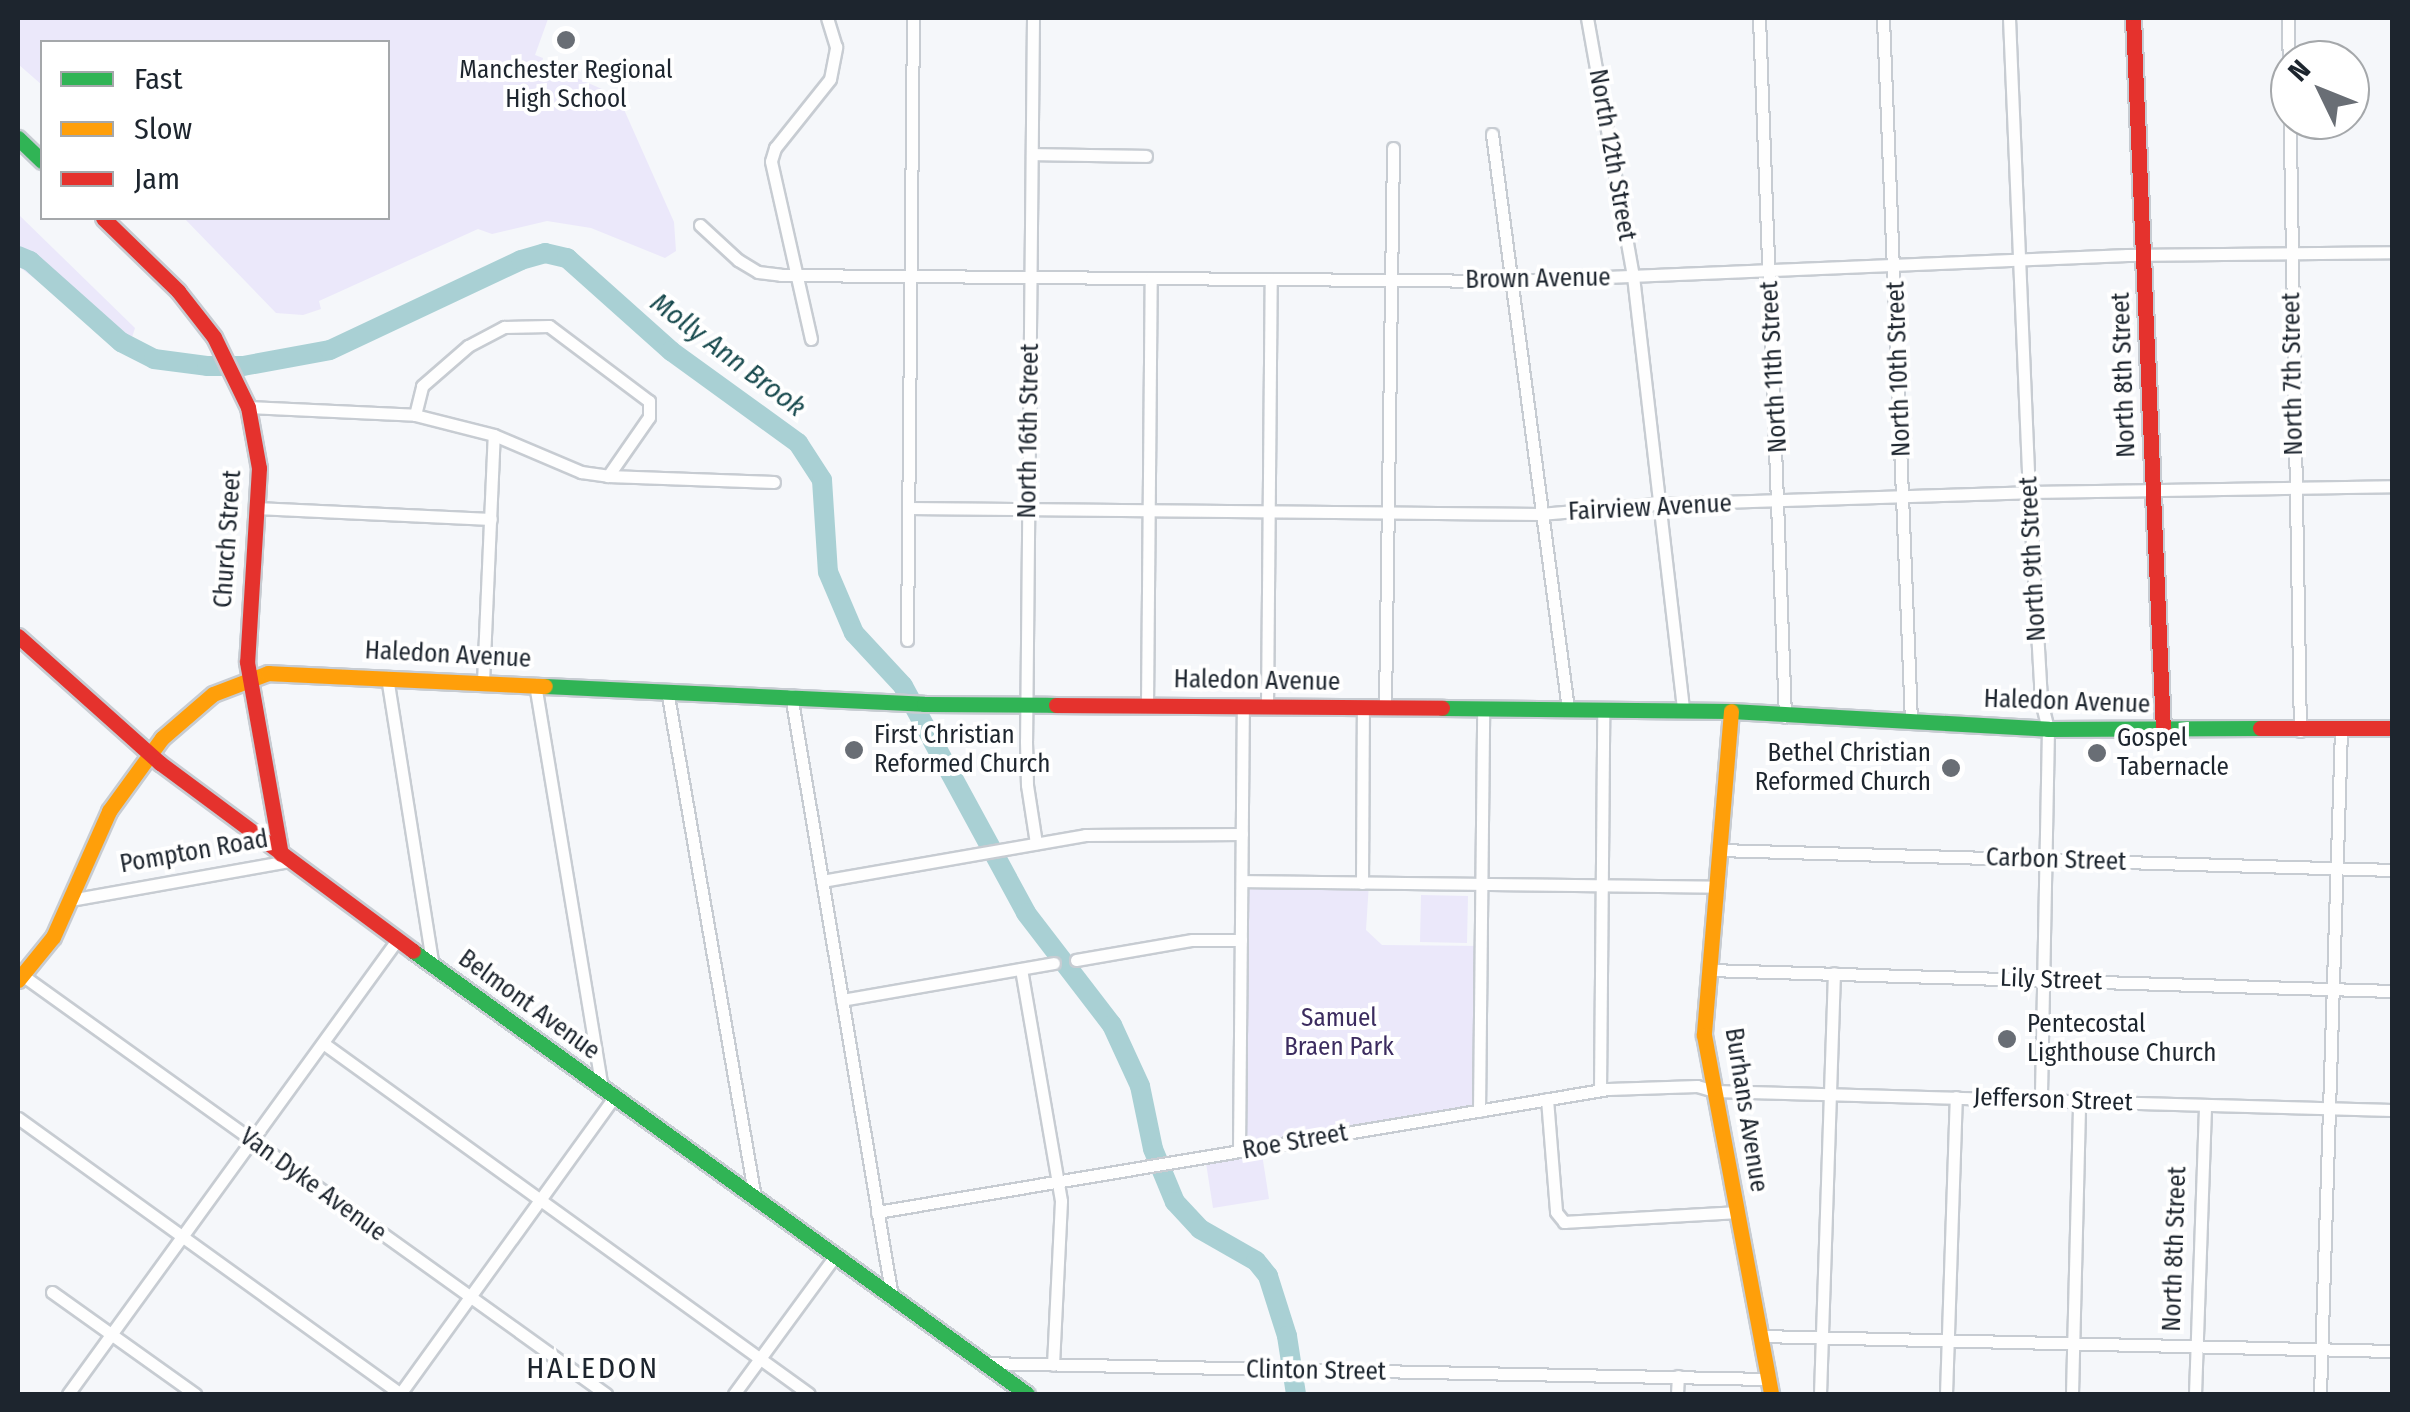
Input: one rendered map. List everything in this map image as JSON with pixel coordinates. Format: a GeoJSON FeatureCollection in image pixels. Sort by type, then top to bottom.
{"type":"FeatureCollection","features":[{"type":"Feature","properties":{"kind":"main road","name":"North 8th Street"},"geometry":{"type":"LineString","coordinates":[[2133,18],[2163,730]]}},
{"type":"Feature","properties":{"kind":"main road"},"geometry":{"type":"LineString","coordinates":[[18,138],[40,159]]}},
{"type":"Feature","properties":{"kind":"main road","name":"Church Street"},"geometry":{"type":"LineString","coordinates":[[104,220],[178,291],[220,346],[248,406],[259,468],[246,638],[248,677],[285,858]]}},
{"type":"Feature","properties":{"kind":"main road","name":"Belmont Avenue"},"geometry":{"type":"LineString","coordinates":[[18,636],[150,754],[285,858],[1027,1394]]}},
{"type":"Feature","properties":{"kind":"main road","name":"Haledon Avenue"},"geometry":{"type":"LineString","coordinates":[[70,900],[109,811],[150,754],[191,709],[248,677],[268,673],[924,704],[1731,711],[2048,729],[2392,728]]}},
{"type":"Feature","properties":{"kind":"main road","name":"Burhans Avenue"},"geometry":{"type":"LineString","coordinates":[[1731,711],[1704,1035],[1770,1387]]}},
{"type":"Feature","properties":{"kind":"main road"},"geometry":{"type":"LineString","coordinates":[[20,978],[52,936],[70,900]]}},
{"type":"Feature","properties":{"kind":"street"},"geometry":{"type":"LineString","coordinates":[[811,339],[771,160],[775,148],[830,78],[836,48],[827,18]]}},
{"type":"Feature","properties":{"kind":"street"},"geometry":{"type":"LineString","coordinates":[[907,640],[914,18]]}},
{"type":"Feature","properties":{"kind":"street","name":"North 16th Street"},"geometry":{"type":"LineString","coordinates":[[1032,18],[1026,785],[1036,843]]}},
{"type":"Feature","properties":{"kind":"street","name":"North 12th Street"},"geometry":{"type":"LineString","coordinates":[[1587,18],[1633,276],[1683,710]]}},
{"type":"Feature","properties":{"kind":"street","name":"North 11th Street"},"geometry":{"type":"LineString","coordinates":[[1759,18],[1785,717]]}},
{"type":"Feature","properties":{"kind":"street","name":"North 10th Street"},"geometry":{"type":"LineString","coordinates":[[1883,18],[1911,720]]}},
{"type":"Feature","properties":{"kind":"street","name":"North 9th Street"},"geometry":{"type":"LineString","coordinates":[[2009,18],[2029,492],[2041,701],[2048,729],[2041,1100]]}},
{"type":"Feature","properties":{"kind":"street","name":"North 7th Street"},"geometry":{"type":"LineString","coordinates":[[2288,18],[2300,731]]}},
{"type":"Feature","properties":{"kind":"street"},"geometry":{"type":"LineString","coordinates":[[1492,134],[1568,709]]}},
{"type":"Feature","properties":{"kind":"street"},"geometry":{"type":"LineString","coordinates":[[1385,707],[1392,148]]}},
{"type":"Feature","properties":{"kind":"street"},"geometry":{"type":"LineString","coordinates":[[1032,154],[1146,156]]}},
{"type":"Feature","properties":{"kind":"street","name":"Brown Avenue"},"geometry":{"type":"LineString","coordinates":[[700,225],[758,272],[797,275],[1511,281],[2020,259],[2392,252]]}},
{"type":"Feature","properties":{"kind":"street"},"geometry":{"type":"LineString","coordinates":[[1147,705],[1151,278]]}},
{"type":"Feature","properties":{"kind":"street"},"geometry":{"type":"LineString","coordinates":[[1267,707],[1271,279]]}},
{"type":"Feature","properties":{"kind":"street"},"geometry":{"type":"LineString","coordinates":[[414,415],[422,386],[468,346],[504,327],[548,326],[649,401],[649,417],[608,476]]}},
{"type":"Feature","properties":{"kind":"street"},"geometry":{"type":"LineString","coordinates":[[248,406],[414,415],[494,435],[580,472],[774,482]]}},
{"type":"Feature","properties":{"kind":"street"},"geometry":{"type":"LineString","coordinates":[[484,682],[494,435]]}},
{"type":"Feature","properties":{"kind":"street","name":"Fairview Avenue"},"geometry":{"type":"LineString","coordinates":[[908,508],[1540,514],[1657,504],[2154,488],[2392,486]]}},
{"type":"Feature","properties":{"kind":"street"},"geometry":{"type":"LineString","coordinates":[[256,508],[491,519]]}},
{"type":"Feature","properties":{"kind":"street"},"geometry":{"type":"LineString","coordinates":[[387,678],[434,966]]}},
{"type":"Feature","properties":{"kind":"street"},"geometry":{"type":"LineString","coordinates":[[18,1118],[400,1394],[541,1200],[608,1093],[534,684]]}},
{"type":"Feature","properties":{"kind":"street"},"geometry":{"type":"LineString","coordinates":[[667,690],[756,1199]]}},
{"type":"Feature","properties":{"kind":"street"},"geometry":{"type":"LineString","coordinates":[[791,695],[892,1297]]}},
{"type":"Feature","properties":{"kind":"street"},"geometry":{"type":"LineString","coordinates":[[1239,1151],[1243,707]]}},
{"type":"Feature","properties":{"kind":"street"},"geometry":{"type":"LineString","coordinates":[[1362,883],[1363,707]]}},
{"type":"Feature","properties":{"kind":"street"},"geometry":{"type":"LineString","coordinates":[[1479,1112],[1483,708]]}},
{"type":"Feature","properties":{"kind":"street"},"geometry":{"type":"LineString","coordinates":[[1600,1090],[1603,710]]}},
{"type":"Feature","properties":{"kind":"street"},"geometry":{"type":"LineString","coordinates":[[2320,1394],[2341,729]]}},
{"type":"Feature","properties":{"kind":"street"},"geometry":{"type":"LineString","coordinates":[[822,881],[1104,834],[1242,834]]}},
{"type":"Feature","properties":{"kind":"street","name":"Carbon Street"},"geometry":{"type":"LineString","coordinates":[[1719,850],[2392,870]]}},
{"type":"Feature","properties":{"kind":"street","name":"Pompton Road"},"geometry":{"type":"LineString","coordinates":[[70,900],[285,858]]}},
{"type":"Feature","properties":{"kind":"street"},"geometry":{"type":"LineString","coordinates":[[1242,881],[1716,886]]}},
{"type":"Feature","properties":{"kind":"street"},"geometry":{"type":"LineString","coordinates":[[68,1394],[397,940]]}},
{"type":"Feature","properties":{"kind":"street"},"geometry":{"type":"LineString","coordinates":[[1076,960],[1192,940],[1241,940]]}},
{"type":"Feature","properties":{"kind":"street"},"geometry":{"type":"LineString","coordinates":[[842,1000],[1054,963]]}},
{"type":"Feature","properties":{"kind":"street"},"geometry":{"type":"LineString","coordinates":[[1021,969],[1061,1201],[1053,1365]]}},
{"type":"Feature","properties":{"kind":"street","name":"Lily Street"},"geometry":{"type":"LineString","coordinates":[[1709,970],[2392,991]]}},
{"type":"Feature","properties":{"kind":"street"},"geometry":{"type":"LineString","coordinates":[[1820,1394],[1834,974]]}},
{"type":"Feature","properties":{"kind":"street","name":"Van Dyke Avenue"},"geometry":{"type":"LineString","coordinates":[[20,978],[606,1394]]}},
{"type":"Feature","properties":{"kind":"street"},"geometry":{"type":"LineString","coordinates":[[323,1042],[809,1394]]}},
{"type":"Feature","properties":{"kind":"street","name":"Roe Street"},"geometry":{"type":"LineString","coordinates":[[878,1212],[1600,1090],[1697,1086],[1714,1091]]}},
{"type":"Feature","properties":{"kind":"street","name":"Jefferson Street"},"geometry":{"type":"LineString","coordinates":[[1714,1091],[2392,1110]]}},
{"type":"Feature","properties":{"kind":"street"},"geometry":{"type":"LineString","coordinates":[[1946,1394],[1956,1097]]}},
{"type":"Feature","properties":{"kind":"street"},"geometry":{"type":"LineString","coordinates":[[1547,1100],[1556,1212],[1564,1222],[1738,1212]]}},
{"type":"Feature","properties":{"kind":"street"},"geometry":{"type":"LineString","coordinates":[[2072,1394],[2079,1101]]}},
{"type":"Feature","properties":{"kind":"street","name":"North 8th Street"},"geometry":{"type":"LineString","coordinates":[[2195,1394],[2205,1105]]}},
{"type":"Feature","properties":{"kind":"street"},"geometry":{"type":"LineString","coordinates":[[734,1394],[835,1256]]}},
{"type":"Feature","properties":{"kind":"street"},"geometry":{"type":"LineString","coordinates":[[52,1292],[195,1394]]}},
{"type":"Feature","properties":{"kind":"street"},"geometry":{"type":"LineString","coordinates":[[1760,1336],[2392,1351]]}},
{"type":"Feature","properties":{"kind":"street","name":"Clinton Street"},"geometry":{"type":"LineString","coordinates":[[983,1363],[1678,1376],[1770,1387]]}},
{"type":"Feature","properties":{"kind":"street"},"geometry":{"type":"LineString","coordinates":[[1677,1394],[1678,1376]]}},
{"type":"Feature","properties":{"kind":"green space"},"geometry":{"type":"Polygon","coordinates":[[[18,18],[548,19],[535,55],[543,58],[542,63],[618,96],[674,222],[676,251],[665,258],[591,228],[547,221],[492,234],[478,229],[319,301],[321,309],[303,315],[276,313],[186,220],[390,220],[390,40],[40,40],[40,83],[18,64],[18,18]]]}},
{"type":"Feature","properties":{"kind":"green space"},"geometry":{"type":"Polygon","coordinates":[[[18,214],[135,328],[128,350],[18,266],[18,214]]]}},
{"type":"Feature","properties":{"kind":"green space","name":"Samuel Braen Park"},"geometry":{"type":"Polygon","coordinates":[[[1241,880],[1369,883],[1366,930],[1382,945],[1483,946],[1482,1111],[1239,1150],[1241,880]]]}},
{"type":"Feature","properties":{"kind":"green space"},"geometry":{"type":"Polygon","coordinates":[[[1421,895],[1468,896],[1467,943],[1420,942],[1421,895]]]}},
{"type":"Feature","properties":{"kind":"green space"},"geometry":{"type":"Polygon","coordinates":[[[1262,1154],[1269,1199],[1213,1208],[1206,1163],[1262,1154]]]}},
{"type":"Feature","properties":{"kind":"waterway","name":"Molly Ann Brook"},"geometry":{"type":"LineString","coordinates":[[18,256],[30,261],[121,342],[154,359],[207,366],[243,366],[330,350],[521,260],[545,253],[567,258],[671,351],[798,443],[822,480],[828,572],[854,633],[903,686],[1026,913],[1112,1025],[1140,1086],[1153,1149],[1175,1202],[1200,1229],[1256,1261],[1268,1276],[1287,1336],[1296,1394]]}},
{"type":"Feature","properties":{"kind":"traffic: fast"},"geometry":{"type":"LineString","coordinates":[[18,138],[40,159]]}},
{"type":"Feature","properties":{"kind":"traffic: fast"},"geometry":{"type":"LineString","coordinates":[[545,686],[924,704],[1056,705]]}},
{"type":"Feature","properties":{"kind":"traffic: fast"},"geometry":{"type":"LineString","coordinates":[[1442,708],[1731,711],[2048,729],[2260,728]]}},
{"type":"Feature","properties":{"kind":"traffic: fast"},"geometry":{"type":"LineString","coordinates":[[413,951],[1027,1394]]}},
{"type":"Feature","properties":{"kind":"traffic: slow"},"geometry":{"type":"LineString","coordinates":[[18,980],[53,937],[109,811],[162,738],[213,694],[268,673],[545,686]]}},
{"type":"Feature","properties":{"kind":"traffic: slow"},"geometry":{"type":"LineString","coordinates":[[1731,711],[1704,1035],[1771,1394]]}},
{"type":"Feature","properties":{"kind":"traffic: jam"},"geometry":{"type":"LineString","coordinates":[[2133,18],[2163,730]]}},
{"type":"Feature","properties":{"kind":"traffic: jam"},"geometry":{"type":"LineString","coordinates":[[105,220],[178,291],[214,337],[248,407],[259,468],[247,662],[281,854]]}},
{"type":"Feature","properties":{"kind":"traffic: jam"},"geometry":{"type":"LineString","coordinates":[[18,636],[160,763],[413,951]]}},
{"type":"Feature","properties":{"kind":"traffic: jam"},"geometry":{"type":"LineString","coordinates":[[1056,705],[1442,708]]}},
{"type":"Feature","properties":{"kind":"traffic: jam"},"geometry":{"type":"LineString","coordinates":[[2260,728],[2392,728]]}},
{"type":"Feature","properties":{"kind":"place","name":"Manchester Regional High School"},"geometry":{"type":"Point","coordinates":[566,40]}},
{"type":"Feature","properties":{"kind":"place","name":"First Christian Reformed Church"},"geometry":{"type":"Point","coordinates":[854,750]}},
{"type":"Feature","properties":{"kind":"place","name":"Gospel Tabernacle"},"geometry":{"type":"Point","coordinates":[2097,753]}},
{"type":"Feature","properties":{"kind":"place","name":"Bethel Christian Reformed Church"},"geometry":{"type":"Point","coordinates":[1951,768]}},
{"type":"Feature","properties":{"kind":"place","name":"Pentecostal Lighthouse Church"},"geometry":{"type":"Point","coordinates":[2007,1039]}},
{"type":"Feature","properties":{"kind":"district","name":"HALEDON"},"geometry":{"type":"Point","coordinates":[593,1368]}}]}
